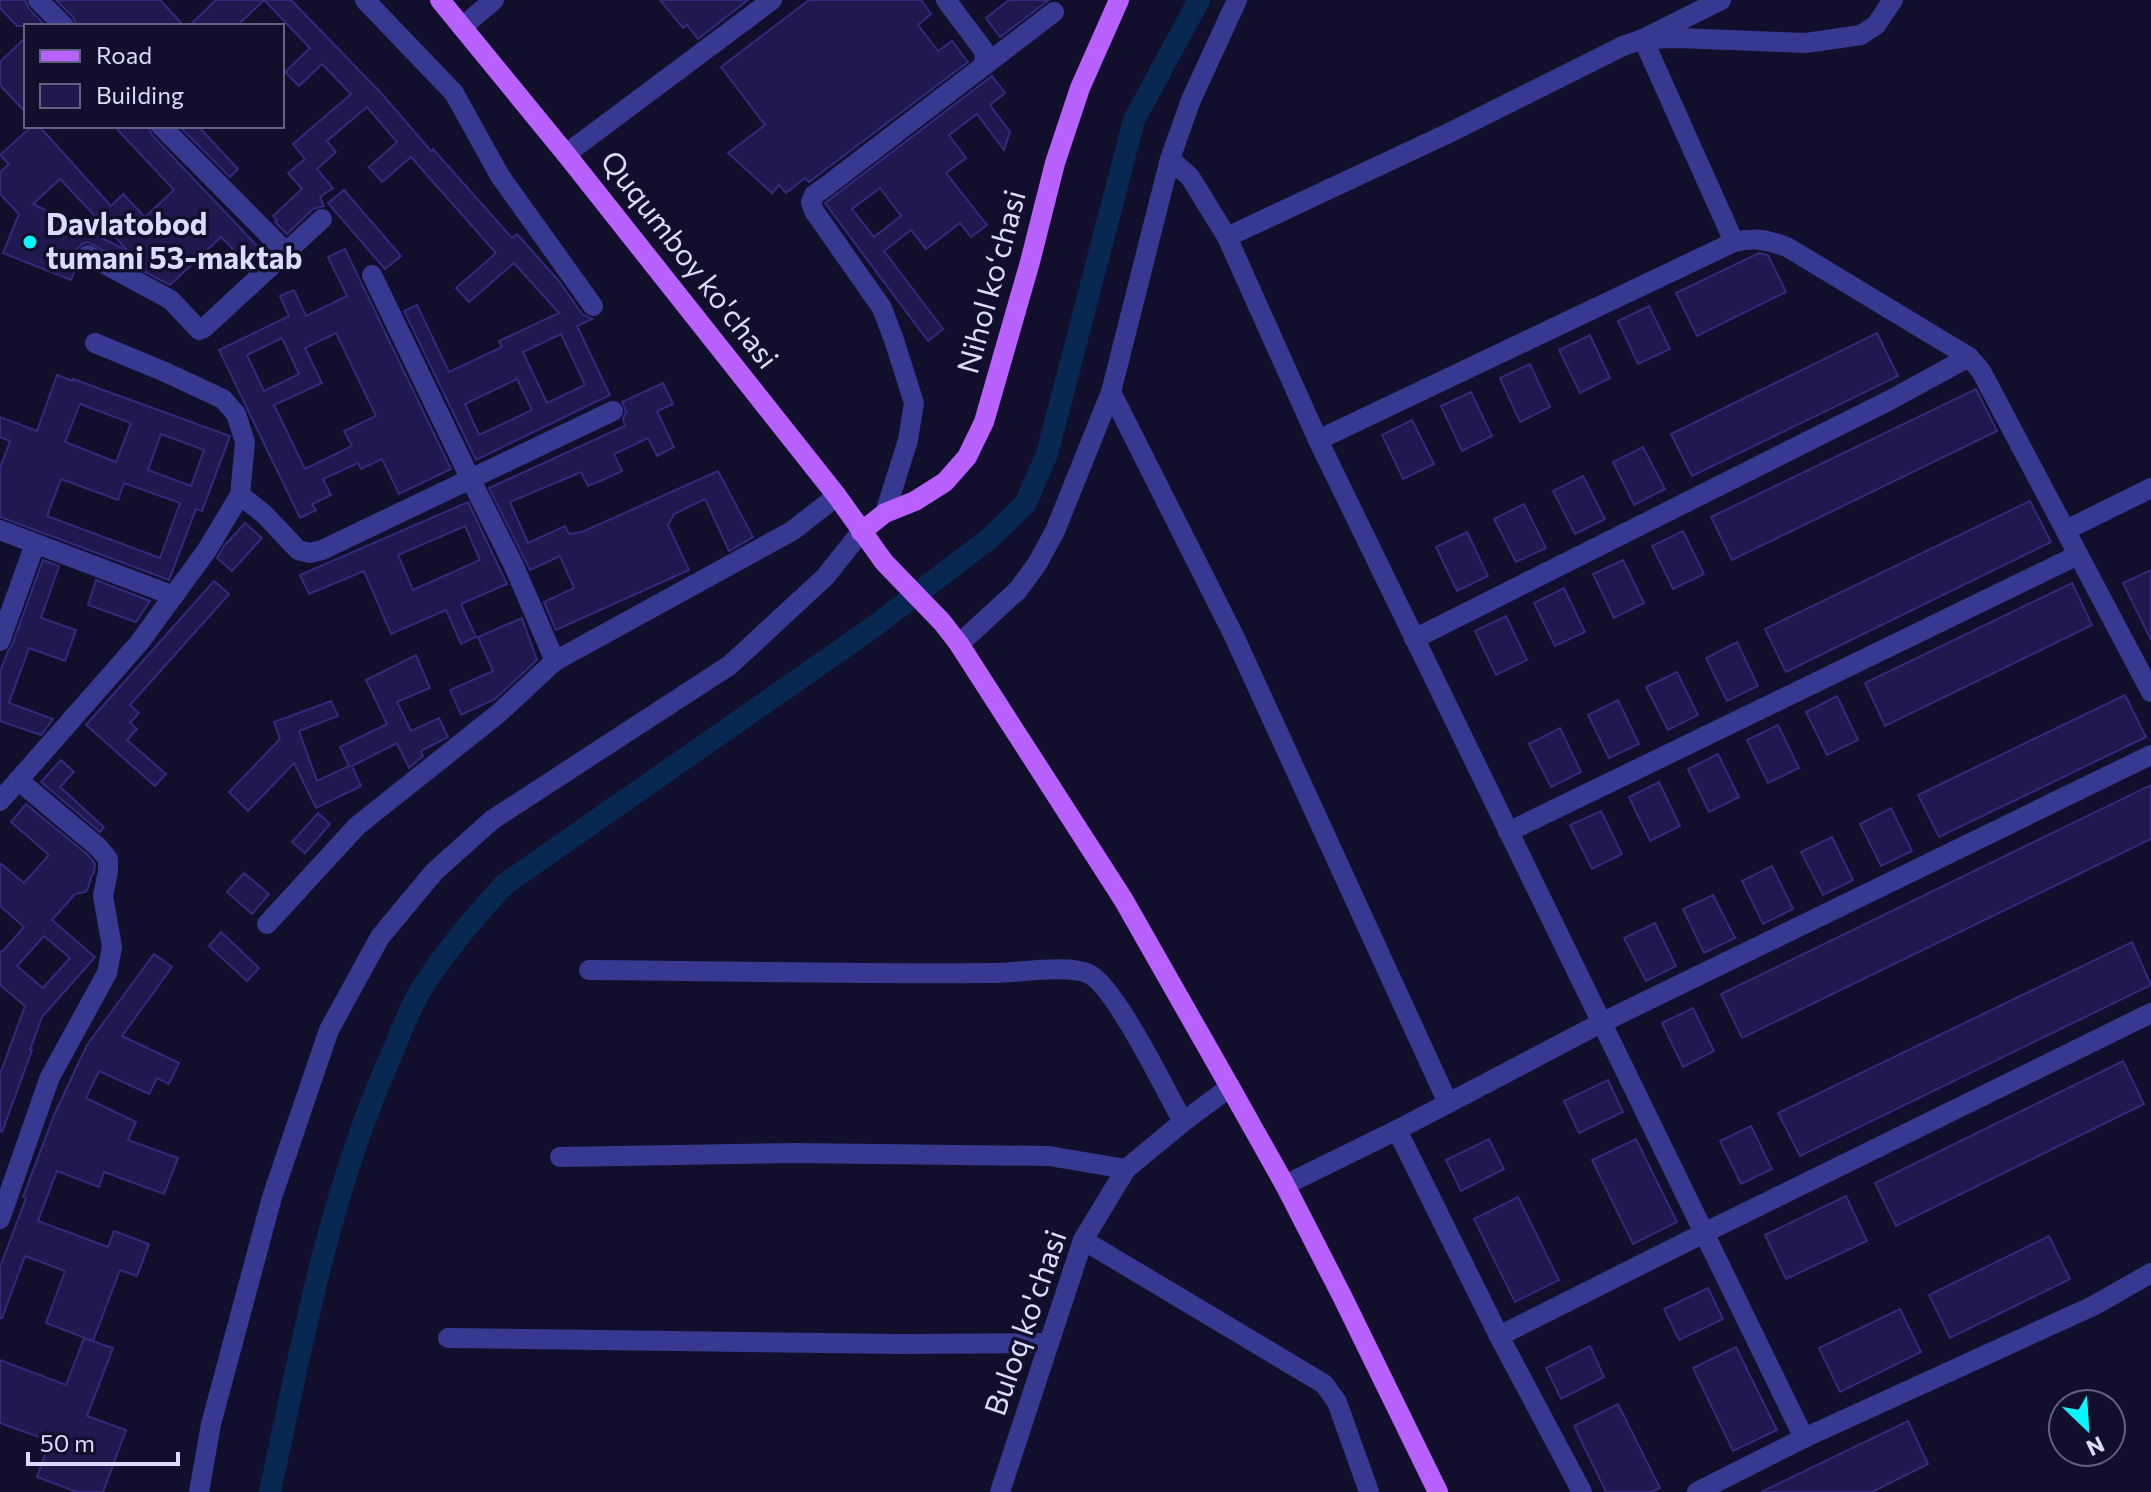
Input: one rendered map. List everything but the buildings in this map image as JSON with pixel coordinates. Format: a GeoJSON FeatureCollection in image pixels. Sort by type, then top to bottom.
{"type":"FeatureCollection","features":[{"type":"Feature","properties":{"kind":"main road","name":"Ququmboy ko'chasi"},"geometry":{"type":"LineString","coordinates":[[440,0],[837,496],[884,562],[959,644],[1123,899],[1230,1087],[1285,1185],[1438,1492]]}},
{"type":"Feature","properties":{"kind":"main road","name":"Nihol koʻchasi"},"geometry":{"type":"LineString","coordinates":[[861,532],[885,513],[915,501],[945,482],[967,457],[984,422],[1055,163],[1080,88],[1119,0]]}},
{"type":"Feature","properties":{"kind":"street"},"geometry":{"type":"LineString","coordinates":[[38,0],[62,24]]}},
{"type":"Feature","properties":{"kind":"street"},"geometry":{"type":"LineString","coordinates":[[365,0],[454,93],[500,176],[593,306]]}},
{"type":"Feature","properties":{"kind":"street"},"geometry":{"type":"LineString","coordinates":[[462,27],[494,0]]}},
{"type":"Feature","properties":{"kind":"street"},"geometry":{"type":"LineString","coordinates":[[566,154],[772,0]]}},
{"type":"Feature","properties":{"kind":"street"},"geometry":{"type":"LineString","coordinates":[[946,0],[985,52],[984,66]]}},
{"type":"Feature","properties":{"kind":"street"},"geometry":{"type":"LineString","coordinates":[[959,644],[1018,590],[1055,531],[1111,392],[1170,159],[1191,100],[1237,0]]}},
{"type":"Feature","properties":{"kind":"street"},"geometry":{"type":"LineString","coordinates":[[1227,237],[1721,0]]}},
{"type":"Feature","properties":{"kind":"street"},"geometry":{"type":"LineString","coordinates":[[1643,39],[1806,43],[1861,35],[1876,25],[1893,0]]}},
{"type":"Feature","properties":{"kind":"street"},"geometry":{"type":"LineString","coordinates":[[885,513],[908,440],[914,403],[882,308],[814,211],[811,202],[814,195],[1054,12]]}},
{"type":"Feature","properties":{"kind":"street"},"geometry":{"type":"LineString","coordinates":[[1643,39],[1734,242]]}},
{"type":"Feature","properties":{"kind":"street"},"geometry":{"type":"LineString","coordinates":[[163,128],[286,252]]}},
{"type":"Feature","properties":{"kind":"street"},"geometry":{"type":"LineString","coordinates":[[1170,159],[1190,177],[1227,237],[1318,440],[1804,1438]]}},
{"type":"Feature","properties":{"kind":"street"},"geometry":{"type":"LineString","coordinates":[[88,255],[171,300],[199,330],[322,219]]}},
{"type":"Feature","properties":{"kind":"street"},"geometry":{"type":"LineString","coordinates":[[1318,440],[1734,242],[1753,238],[1787,247],[1969,357],[1981,371],[2151,692]]}},
{"type":"Feature","properties":{"kind":"street"},"geometry":{"type":"LineString","coordinates":[[372,275],[513,564],[555,661]]}},
{"type":"Feature","properties":{"kind":"street"},"geometry":{"type":"LineString","coordinates":[[0,801],[139,643],[207,550],[240,495],[245,442],[236,414],[223,399],[95,343]]}},
{"type":"Feature","properties":{"kind":"street"},"geometry":{"type":"LineString","coordinates":[[1414,639],[1876,407],[1969,357]]}},
{"type":"Feature","properties":{"kind":"street"},"geometry":{"type":"LineString","coordinates":[[1111,392],[1234,636],[1448,1103]]}},
{"type":"Feature","properties":{"kind":"street"},"geometry":{"type":"LineString","coordinates":[[240,495],[271,520],[298,550],[310,553],[613,411]]}},
{"type":"Feature","properties":{"kind":"street"},"geometry":{"type":"LineString","coordinates":[[2066,530],[2151,488]]}},
{"type":"Feature","properties":{"kind":"street"},"geometry":{"type":"LineString","coordinates":[[267,924],[357,826],[499,713],[555,661],[792,531],[837,496]]}},
{"type":"Feature","properties":{"kind":"street"},"geometry":{"type":"LineString","coordinates":[[0,530],[174,596]]}},
{"type":"Feature","properties":{"kind":"street"},"geometry":{"type":"LineString","coordinates":[[199,1492],[211,1424],[272,1197],[329,1030],[380,937],[434,872],[492,820],[730,665],[825,577],[861,532]]}},
{"type":"Feature","properties":{"kind":"street"},"geometry":{"type":"LineString","coordinates":[[0,641],[35,544]]}},
{"type":"Feature","properties":{"kind":"street"},"geometry":{"type":"LineString","coordinates":[[1508,832],[2078,555]]}},
{"type":"Feature","properties":{"kind":"street"},"geometry":{"type":"LineString","coordinates":[[1285,1185],[1601,1023],[2151,755]]}},
{"type":"Feature","properties":{"kind":"street"},"geometry":{"type":"LineString","coordinates":[[0,1219],[50,1077],[107,973],[112,947],[103,896],[108,859],[98,847],[18,780]]}},
{"type":"Feature","properties":{"kind":"street"},"geometry":{"type":"LineString","coordinates":[[589,970],[996,973],[1070,970],[1088,973],[1100,982],[1125,1016],[1183,1122]]}},
{"type":"Feature","properties":{"kind":"street"},"geometry":{"type":"LineString","coordinates":[[1499,1336],[2151,1013]]}},
{"type":"Feature","properties":{"kind":"street","name":"Buloq ko'chasi"},"geometry":{"type":"LineString","coordinates":[[1001,1491],[1083,1240],[1126,1169],[1230,1087]]}},
{"type":"Feature","properties":{"kind":"street"},"geometry":{"type":"LineString","coordinates":[[1397,1130],[1499,1336],[1582,1492]]}},
{"type":"Feature","properties":{"kind":"street"},"geometry":{"type":"LineString","coordinates":[[560,1157],[795,1153],[1049,1156],[1126,1169]]}},
{"type":"Feature","properties":{"kind":"street"},"geometry":{"type":"LineString","coordinates":[[1083,1240],[1324,1384],[1337,1402],[1369,1492]]}},
{"type":"Feature","properties":{"kind":"street"},"geometry":{"type":"LineString","coordinates":[[1697,1492],[1804,1438],[2093,1306],[2151,1273]]}},
{"type":"Feature","properties":{"kind":"street"},"geometry":{"type":"LineString","coordinates":[[448,1338],[1049,1343]]}},
{"type":"Feature","properties":{"kind":"waterway"},"geometry":{"type":"LineString","coordinates":[[270,1492],[305,1328],[349,1164],[408,1014],[422,988],[461,934],[505,884],[872,628],[990,538],[1025,504],[1047,454],[1134,120],[1199,0]]}},
{"type":"Feature","properties":{"kind":"place","name":"Davlatobod tumani 53-maktab"},"geometry":{"type":"Point","coordinates":[30,242]}}]}
